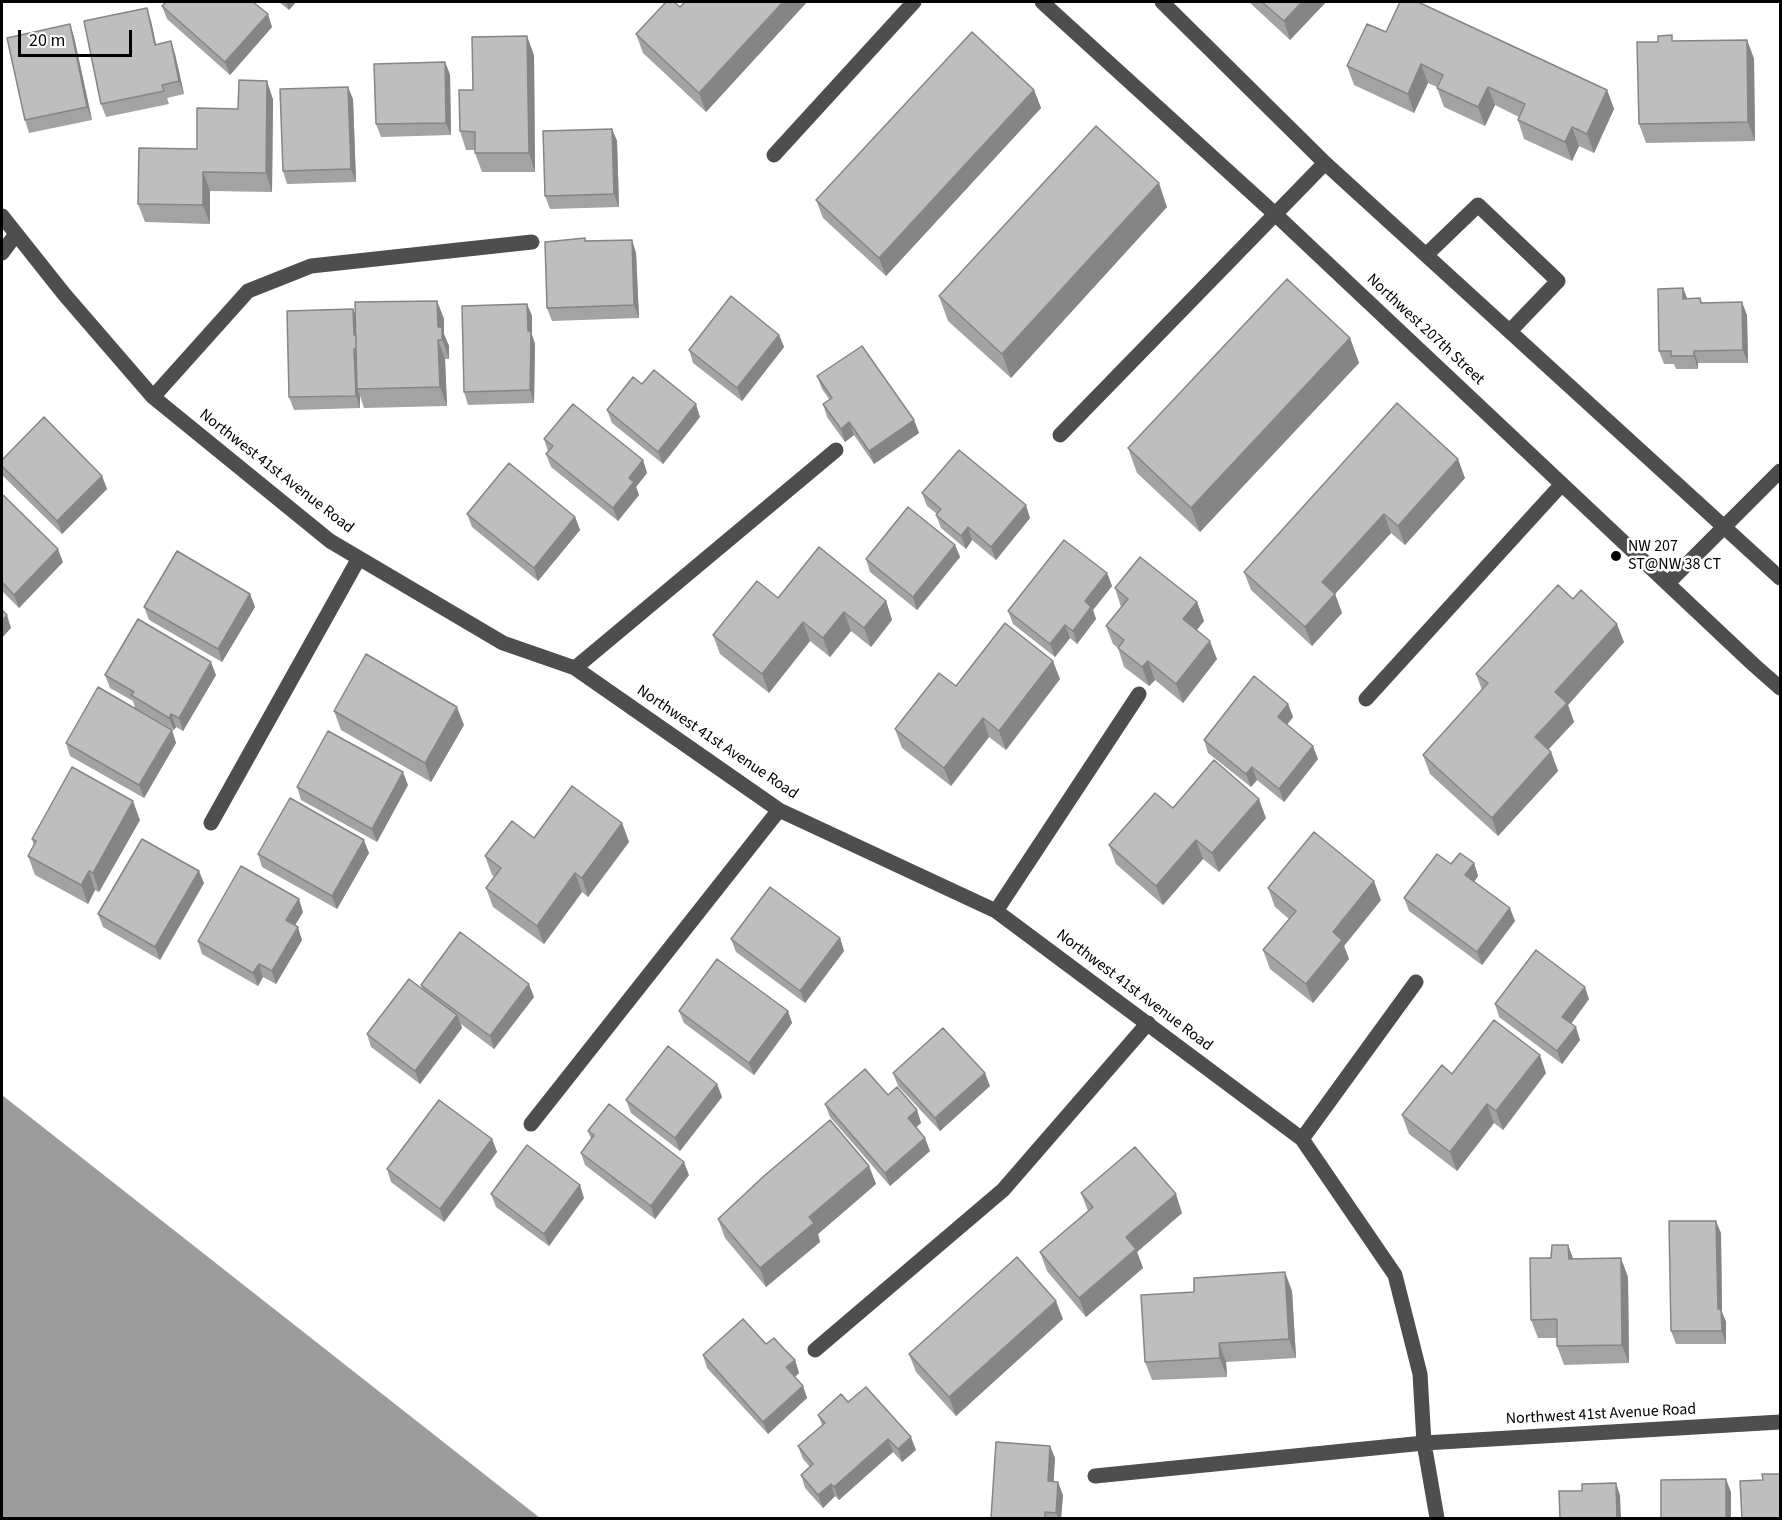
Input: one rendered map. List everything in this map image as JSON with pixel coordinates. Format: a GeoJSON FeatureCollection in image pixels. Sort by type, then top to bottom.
{"type":"FeatureCollection","features":[{"type":"Feature","properties":{"kind":"street"},"geometry":{"type":"LineString","coordinates":[[774,155],[914,2]]}},
{"type":"Feature","properties":{"kind":"street","name":"Northwest 207th Street"},"geometry":{"type":"LineString","coordinates":[[1042,2],[1275,214],[1780,688]]}},
{"type":"Feature","properties":{"kind":"street"},"geometry":{"type":"LineString","coordinates":[[1162,2],[1325,163],[1780,578]]}},
{"type":"Feature","properties":{"kind":"street"},"geometry":{"type":"LineString","coordinates":[[1060,435],[1325,163]]}},
{"type":"Feature","properties":{"kind":"street"},"geometry":{"type":"LineString","coordinates":[[1426,255],[1478,205],[1558,281],[1510,331]]}},
{"type":"Feature","properties":{"kind":"street","name":"Northwest 41st Avenue Road"},"geometry":{"type":"LineString","coordinates":[[2,216],[64,294],[153,397],[330,541],[502,643],[575,668],[779,810],[996,911],[1302,1139],[1395,1275],[1420,1374],[1424,1443],[1437,1518]]}},
{"type":"Feature","properties":{"kind":"street"},"geometry":{"type":"LineString","coordinates":[[2,253],[16,234]]}},
{"type":"Feature","properties":{"kind":"street"},"geometry":{"type":"LineString","coordinates":[[153,397],[248,291],[311,266],[532,242]]}},
{"type":"Feature","properties":{"kind":"street"},"geometry":{"type":"LineString","coordinates":[[575,668],[836,450]]}},
{"type":"Feature","properties":{"kind":"street"},"geometry":{"type":"LineString","coordinates":[[1668,583],[1780,471]]}},
{"type":"Feature","properties":{"kind":"street"},"geometry":{"type":"LineString","coordinates":[[1366,699],[1562,484]]}},
{"type":"Feature","properties":{"kind":"street"},"geometry":{"type":"LineString","coordinates":[[211,824],[359,558]]}},
{"type":"Feature","properties":{"kind":"street"},"geometry":{"type":"LineString","coordinates":[[996,911],[1139,694]]}},
{"type":"Feature","properties":{"kind":"street"},"geometry":{"type":"LineString","coordinates":[[531,1124],[779,810]]}},
{"type":"Feature","properties":{"kind":"street"},"geometry":{"type":"LineString","coordinates":[[1302,1139],[1416,982]]}},
{"type":"Feature","properties":{"kind":"street"},"geometry":{"type":"LineString","coordinates":[[815,1350],[1003,1190],[1148,1023]]}},
{"type":"Feature","properties":{"kind":"street","name":"Northwest 41st Avenue Road"},"geometry":{"type":"LineString","coordinates":[[1095,1476],[1424,1443],[1780,1422]]}},
{"type":"Feature","properties":{"kind":"shaded area"},"geometry":{"type":"Polygon","coordinates":[[[2,1095],[540,1518],[2,1518],[2,1095]]]}},
{"type":"Feature","properties":{"kind":"building"},"geometry":{"type":"Polygon","coordinates":[[[166,2],[253,2],[268,14],[225,62],[162,6],[166,2]]]}},
{"type":"Feature","properties":{"kind":"building"},"geometry":{"type":"Polygon","coordinates":[[[666,2],[674,2],[680,7],[685,2],[783,2],[699,93],[636,34],[666,2]]]}},
{"type":"Feature","properties":{"kind":"building"},"geometry":{"type":"Polygon","coordinates":[[[1262,2],[1302,2],[1284,21],[1262,2]]]}},
{"type":"Feature","properties":{"kind":"building"},"geometry":{"type":"Polygon","coordinates":[[[1400,2],[1418,2],[1607,90],[1587,134],[1572,127],[1565,142],[1518,120],[1525,104],[1488,87],[1478,107],[1437,88],[1443,75],[1421,64],[1408,94],[1347,66],[1367,24],[1386,32],[1400,2]]]}},
{"type":"Feature","properties":{"kind":"building"},"geometry":{"type":"Polygon","coordinates":[[[147,8],[155,45],[171,41],[179,81],[162,85],[164,91],[101,104],[84,21],[147,8]]]}},
{"type":"Feature","properties":{"kind":"building"},"geometry":{"type":"Polygon","coordinates":[[[70,24],[87,107],[25,120],[7,38],[70,24]]]}},
{"type":"Feature","properties":{"kind":"building"},"geometry":{"type":"Polygon","coordinates":[[[972,32],[1034,90],[879,258],[816,200],[972,32]]]}},
{"type":"Feature","properties":{"kind":"building"},"geometry":{"type":"Polygon","coordinates":[[[1672,35],[1672,41],[1747,40],[1748,122],[1639,124],[1637,42],[1658,42],[1658,36],[1672,35]]]}},
{"type":"Feature","properties":{"kind":"building"},"geometry":{"type":"Polygon","coordinates":[[[527,36],[529,153],[475,153],[475,132],[460,131],[459,90],[473,90],[472,37],[527,36]]]}},
{"type":"Feature","properties":{"kind":"building"},"geometry":{"type":"Polygon","coordinates":[[[445,62],[446,123],[376,124],[374,64],[445,62]]]}},
{"type":"Feature","properties":{"kind":"building"},"geometry":{"type":"Polygon","coordinates":[[[239,80],[267,81],[266,173],[203,172],[203,205],[138,204],[139,148],[197,149],[197,108],[238,109],[239,80]]]}},
{"type":"Feature","properties":{"kind":"building"},"geometry":{"type":"Polygon","coordinates":[[[348,87],[351,169],[283,171],[280,89],[348,87]]]}},
{"type":"Feature","properties":{"kind":"building"},"geometry":{"type":"Polygon","coordinates":[[[1096,126],[1159,183],[1002,354],[939,296],[1096,126]]]}},
{"type":"Feature","properties":{"kind":"building"},"geometry":{"type":"Polygon","coordinates":[[[612,129],[614,194],[545,196],[543,131],[612,129]]]}},
{"type":"Feature","properties":{"kind":"building"},"geometry":{"type":"Polygon","coordinates":[[[585,238],[585,241],[632,240],[634,305],[547,308],[545,242],[585,238]]]}},
{"type":"Feature","properties":{"kind":"building"},"geometry":{"type":"Polygon","coordinates":[[[1287,279],[1350,338],[1191,508],[1128,448],[1287,279]]]}},
{"type":"Feature","properties":{"kind":"building"},"geometry":{"type":"Polygon","coordinates":[[[1683,288],[1683,299],[1700,298],[1701,303],[1742,302],[1743,350],[1694,351],[1694,356],[1671,356],[1671,351],[1659,351],[1658,289],[1683,288]]]}},
{"type":"Feature","properties":{"kind":"building"},"geometry":{"type":"Polygon","coordinates":[[[731,296],[779,335],[737,388],[689,350],[731,296]]]}},
{"type":"Feature","properties":{"kind":"building"},"geometry":{"type":"Polygon","coordinates":[[[437,301],[438,327],[442,327],[442,340],[438,340],[440,387],[357,389],[355,302],[437,301]]]}},
{"type":"Feature","properties":{"kind":"building"},"geometry":{"type":"Polygon","coordinates":[[[527,304],[528,331],[531,331],[530,390],[464,392],[462,306],[527,304]]]}},
{"type":"Feature","properties":{"kind":"building"},"geometry":{"type":"Polygon","coordinates":[[[353,309],[354,335],[356,335],[356,349],[354,349],[356,396],[289,397],[287,311],[353,309]]]}},
{"type":"Feature","properties":{"kind":"building"},"geometry":{"type":"Polygon","coordinates":[[[862,346],[914,420],[869,451],[849,422],[841,429],[823,404],[832,398],[817,376],[862,346]]]}},
{"type":"Feature","properties":{"kind":"building"},"geometry":{"type":"Polygon","coordinates":[[[654,370],[696,404],[658,452],[607,410],[633,377],[642,384],[654,370]]]}},
{"type":"Feature","properties":{"kind":"building"},"geometry":{"type":"Polygon","coordinates":[[[1397,403],[1458,459],[1398,526],[1384,514],[1322,582],[1335,594],[1305,627],[1244,572],[1397,403]]]}},
{"type":"Feature","properties":{"kind":"building"},"geometry":{"type":"Polygon","coordinates":[[[573,404],[643,460],[629,478],[634,482],[613,508],[546,454],[553,446],[544,439],[573,404]]]}},
{"type":"Feature","properties":{"kind":"building"},"geometry":{"type":"Polygon","coordinates":[[[44,417],[102,476],[57,521],[2,466],[2,460],[44,417]]]}},
{"type":"Feature","properties":{"kind":"building"},"geometry":{"type":"Polygon","coordinates":[[[959,450],[1026,505],[991,547],[968,527],[961,536],[936,515],[941,509],[922,493],[959,450]]]}},
{"type":"Feature","properties":{"kind":"building"},"geometry":{"type":"Polygon","coordinates":[[[509,463],[575,517],[534,568],[467,514],[509,463]]]}},
{"type":"Feature","properties":{"kind":"building"},"geometry":{"type":"Polygon","coordinates":[[[2,494],[58,549],[14,595],[2,582],[2,494]]]}},
{"type":"Feature","properties":{"kind":"building"},"geometry":{"type":"Polygon","coordinates":[[[908,507],[955,545],[913,597],[866,559],[908,507]]]}},
{"type":"Feature","properties":{"kind":"building"},"geometry":{"type":"Polygon","coordinates":[[[1064,540],[1107,573],[1085,601],[1091,607],[1073,631],[1065,625],[1050,644],[1008,611],[1064,540]]]}},
{"type":"Feature","properties":{"kind":"building"},"geometry":{"type":"Polygon","coordinates":[[[819,547],[886,601],[864,628],[844,612],[823,638],[803,622],[762,674],[713,635],[757,581],[778,598],[819,547]]]}},
{"type":"Feature","properties":{"kind":"building"},"geometry":{"type":"Polygon","coordinates":[[[177,551],[250,594],[218,649],[144,607],[177,551]]]}},
{"type":"Feature","properties":{"kind":"building"},"geometry":{"type":"Polygon","coordinates":[[[1140,557],[1197,602],[1183,619],[1210,641],[1176,684],[1148,661],[1142,667],[1118,648],[1124,640],[1106,626],[1128,599],[1115,588],[1140,557]]]}},
{"type":"Feature","properties":{"kind":"building"},"geometry":{"type":"Polygon","coordinates":[[[1558,585],[1573,599],[1581,590],[1617,624],[1555,692],[1567,703],[1535,737],[1551,752],[1492,818],[1423,755],[1488,683],[1476,674],[1558,585]]]}},
{"type":"Feature","properties":{"kind":"building"},"geometry":{"type":"Polygon","coordinates":[[[2,610],[7,615],[2,621],[2,610]]]}},
{"type":"Feature","properties":{"kind":"building"},"geometry":{"type":"Polygon","coordinates":[[[138,619],[211,662],[179,718],[171,714],[169,718],[131,695],[134,692],[105,675],[138,619]]]}},
{"type":"Feature","properties":{"kind":"building"},"geometry":{"type":"Polygon","coordinates":[[[1005,623],[1053,661],[999,731],[983,718],[944,768],[895,729],[939,673],[956,686],[1005,623]]]}},
{"type":"Feature","properties":{"kind":"building"},"geometry":{"type":"Polygon","coordinates":[[[366,654],[457,707],[425,763],[334,711],[366,654]]]}},
{"type":"Feature","properties":{"kind":"building"},"geometry":{"type":"Polygon","coordinates":[[[1254,676],[1288,704],[1278,717],[1313,746],[1279,789],[1252,767],[1246,774],[1204,740],[1254,676]]]}},
{"type":"Feature","properties":{"kind":"building"},"geometry":{"type":"Polygon","coordinates":[[[98,687],[172,730],[139,785],[66,743],[98,687]]]}},
{"type":"Feature","properties":{"kind":"building"},"geometry":{"type":"Polygon","coordinates":[[[328,731],[403,772],[372,829],[297,787],[328,731]]]}},
{"type":"Feature","properties":{"kind":"building"},"geometry":{"type":"Polygon","coordinates":[[[1214,760],[1259,799],[1212,853],[1196,840],[1156,886],[1109,845],[1155,793],[1173,808],[1214,760]]]}},
{"type":"Feature","properties":{"kind":"building"},"geometry":{"type":"Polygon","coordinates":[[[72,767],[133,801],[93,873],[89,871],[81,885],[28,856],[36,841],[32,839],[72,767]]]}},
{"type":"Feature","properties":{"kind":"building"},"geometry":{"type":"Polygon","coordinates":[[[572,786],[622,823],[582,878],[575,873],[537,926],[486,888],[501,868],[485,856],[512,821],[534,838],[572,786]]]}},
{"type":"Feature","properties":{"kind":"building"},"geometry":{"type":"Polygon","coordinates":[[[290,798],[364,840],[332,896],[258,854],[290,798]]]}},
{"type":"Feature","properties":{"kind":"building"},"geometry":{"type":"Polygon","coordinates":[[[1314,832],[1374,881],[1333,932],[1342,940],[1306,984],[1263,950],[1296,911],[1268,888],[1314,832]]]}},
{"type":"Feature","properties":{"kind":"building"},"geometry":{"type":"Polygon","coordinates":[[[142,839],[199,871],[155,947],[98,914],[142,839]]]}},
{"type":"Feature","properties":{"kind":"building"},"geometry":{"type":"Polygon","coordinates":[[[1460,853],[1474,863],[1465,875],[1510,908],[1477,952],[1404,898],[1437,854],[1451,864],[1460,853]]]}},
{"type":"Feature","properties":{"kind":"building"},"geometry":{"type":"Polygon","coordinates":[[[241,866],[299,899],[286,920],[298,927],[272,971],[259,964],[253,973],[198,941],[241,866]]]}},
{"type":"Feature","properties":{"kind":"building"},"geometry":{"type":"Polygon","coordinates":[[[770,887],[840,938],[800,991],[731,939],[770,887]]]}},
{"type":"Feature","properties":{"kind":"building"},"geometry":{"type":"Polygon","coordinates":[[[460,932],[529,984],[490,1036],[421,985],[460,932]]]}},
{"type":"Feature","properties":{"kind":"building"},"geometry":{"type":"Polygon","coordinates":[[[1536,950],[1585,987],[1562,1017],[1576,1027],[1557,1051],[1495,1004],[1536,950]]]}},
{"type":"Feature","properties":{"kind":"building"},"geometry":{"type":"Polygon","coordinates":[[[717,959],[788,1011],[749,1063],[679,1011],[717,959]]]}},
{"type":"Feature","properties":{"kind":"building"},"geometry":{"type":"Polygon","coordinates":[[[409,979],[457,1015],[415,1071],[367,1034],[409,979]]]}},
{"type":"Feature","properties":{"kind":"building"},"geometry":{"type":"Polygon","coordinates":[[[1494,1020],[1540,1055],[1496,1111],[1487,1104],[1450,1152],[1402,1115],[1442,1065],[1452,1074],[1494,1020]]]}},
{"type":"Feature","properties":{"kind":"building"},"geometry":{"type":"Polygon","coordinates":[[[943,1028],[985,1073],[935,1118],[893,1073],[943,1028]]]}},
{"type":"Feature","properties":{"kind":"building"},"geometry":{"type":"Polygon","coordinates":[[[668,1046],[717,1084],[675,1138],[626,1100],[668,1046]]]}},
{"type":"Feature","properties":{"kind":"building"},"geometry":{"type":"Polygon","coordinates":[[[865,1069],[888,1095],[897,1087],[917,1110],[908,1118],[925,1138],[885,1173],[825,1104],[865,1069]]]}},
{"type":"Feature","properties":{"kind":"building"},"geometry":{"type":"Polygon","coordinates":[[[439,1100],[492,1139],[440,1209],[387,1169],[439,1100]]]}},
{"type":"Feature","properties":{"kind":"building"},"geometry":{"type":"Polygon","coordinates":[[[609,1104],[684,1162],[651,1206],[581,1153],[594,1135],[588,1131],[609,1104]]]}},
{"type":"Feature","properties":{"kind":"building"},"geometry":{"type":"Polygon","coordinates":[[[830,1120],[869,1166],[809,1217],[814,1223],[760,1268],[718,1219],[830,1120]]]}},
{"type":"Feature","properties":{"kind":"building"},"geometry":{"type":"Polygon","coordinates":[[[527,1145],[580,1185],[544,1234],[491,1194],[527,1145]]]}},
{"type":"Feature","properties":{"kind":"building"},"geometry":{"type":"Polygon","coordinates":[[[1135,1147],[1176,1194],[1126,1237],[1136,1249],[1079,1298],[1040,1252],[1093,1207],[1081,1193],[1135,1147]]]}},
{"type":"Feature","properties":{"kind":"building"},"geometry":{"type":"Polygon","coordinates":[[[1669,1221],[1716,1221],[1718,1309],[1721,1309],[1722,1331],[1671,1331],[1669,1221]]]}},
{"type":"Feature","properties":{"kind":"building"},"geometry":{"type":"Polygon","coordinates":[[[1552,1245],[1568,1245],[1569,1259],[1621,1258],[1622,1345],[1557,1346],[1557,1319],[1531,1320],[1530,1258],[1551,1258],[1552,1245]]]}},
{"type":"Feature","properties":{"kind":"building"},"geometry":{"type":"Polygon","coordinates":[[[1017,1257],[1056,1301],[949,1397],[909,1354],[1017,1257]]]}},
{"type":"Feature","properties":{"kind":"building"},"geometry":{"type":"Polygon","coordinates":[[[1285,1272],[1289,1339],[1219,1343],[1220,1358],[1145,1362],[1141,1295],[1194,1292],[1194,1278],[1285,1272]]]}},
{"type":"Feature","properties":{"kind":"building"},"geometry":{"type":"Polygon","coordinates":[[[743,1319],[766,1344],[774,1338],[795,1360],[786,1367],[803,1386],[763,1422],[703,1355],[743,1319]]]}},
{"type":"Feature","properties":{"kind":"building"},"geometry":{"type":"Polygon","coordinates":[[[866,1387],[911,1437],[898,1449],[888,1439],[834,1487],[831,1484],[818,1495],[801,1475],[813,1464],[798,1446],[825,1423],[818,1415],[841,1394],[848,1402],[866,1387]]]}},
{"type":"Feature","properties":{"kind":"building"},"geometry":{"type":"Polygon","coordinates":[[[996,1442],[1050,1446],[1048,1481],[1058,1482],[1056,1513],[1045,1512],[1045,1518],[991,1518],[996,1442]]]}},
{"type":"Feature","properties":{"kind":"building"},"geometry":{"type":"Polygon","coordinates":[[[1762,1474],[1780,1474],[1780,1518],[1742,1518],[1740,1481],[1763,1480],[1762,1474]]]}},
{"type":"Feature","properties":{"kind":"building"},"geometry":{"type":"Polygon","coordinates":[[[1726,1479],[1726,1518],[1661,1518],[1661,1480],[1726,1479]]]}},
{"type":"Feature","properties":{"kind":"building"},"geometry":{"type":"Polygon","coordinates":[[[1616,1483],[1617,1518],[1560,1518],[1559,1491],[1582,1491],[1582,1484],[1616,1483]]]}},
{"type":"Feature","properties":{"kind":"place","name":"NW 207 ST@NW 38 CT"},"geometry":{"type":"Point","coordinates":[1616,556]}}]}
